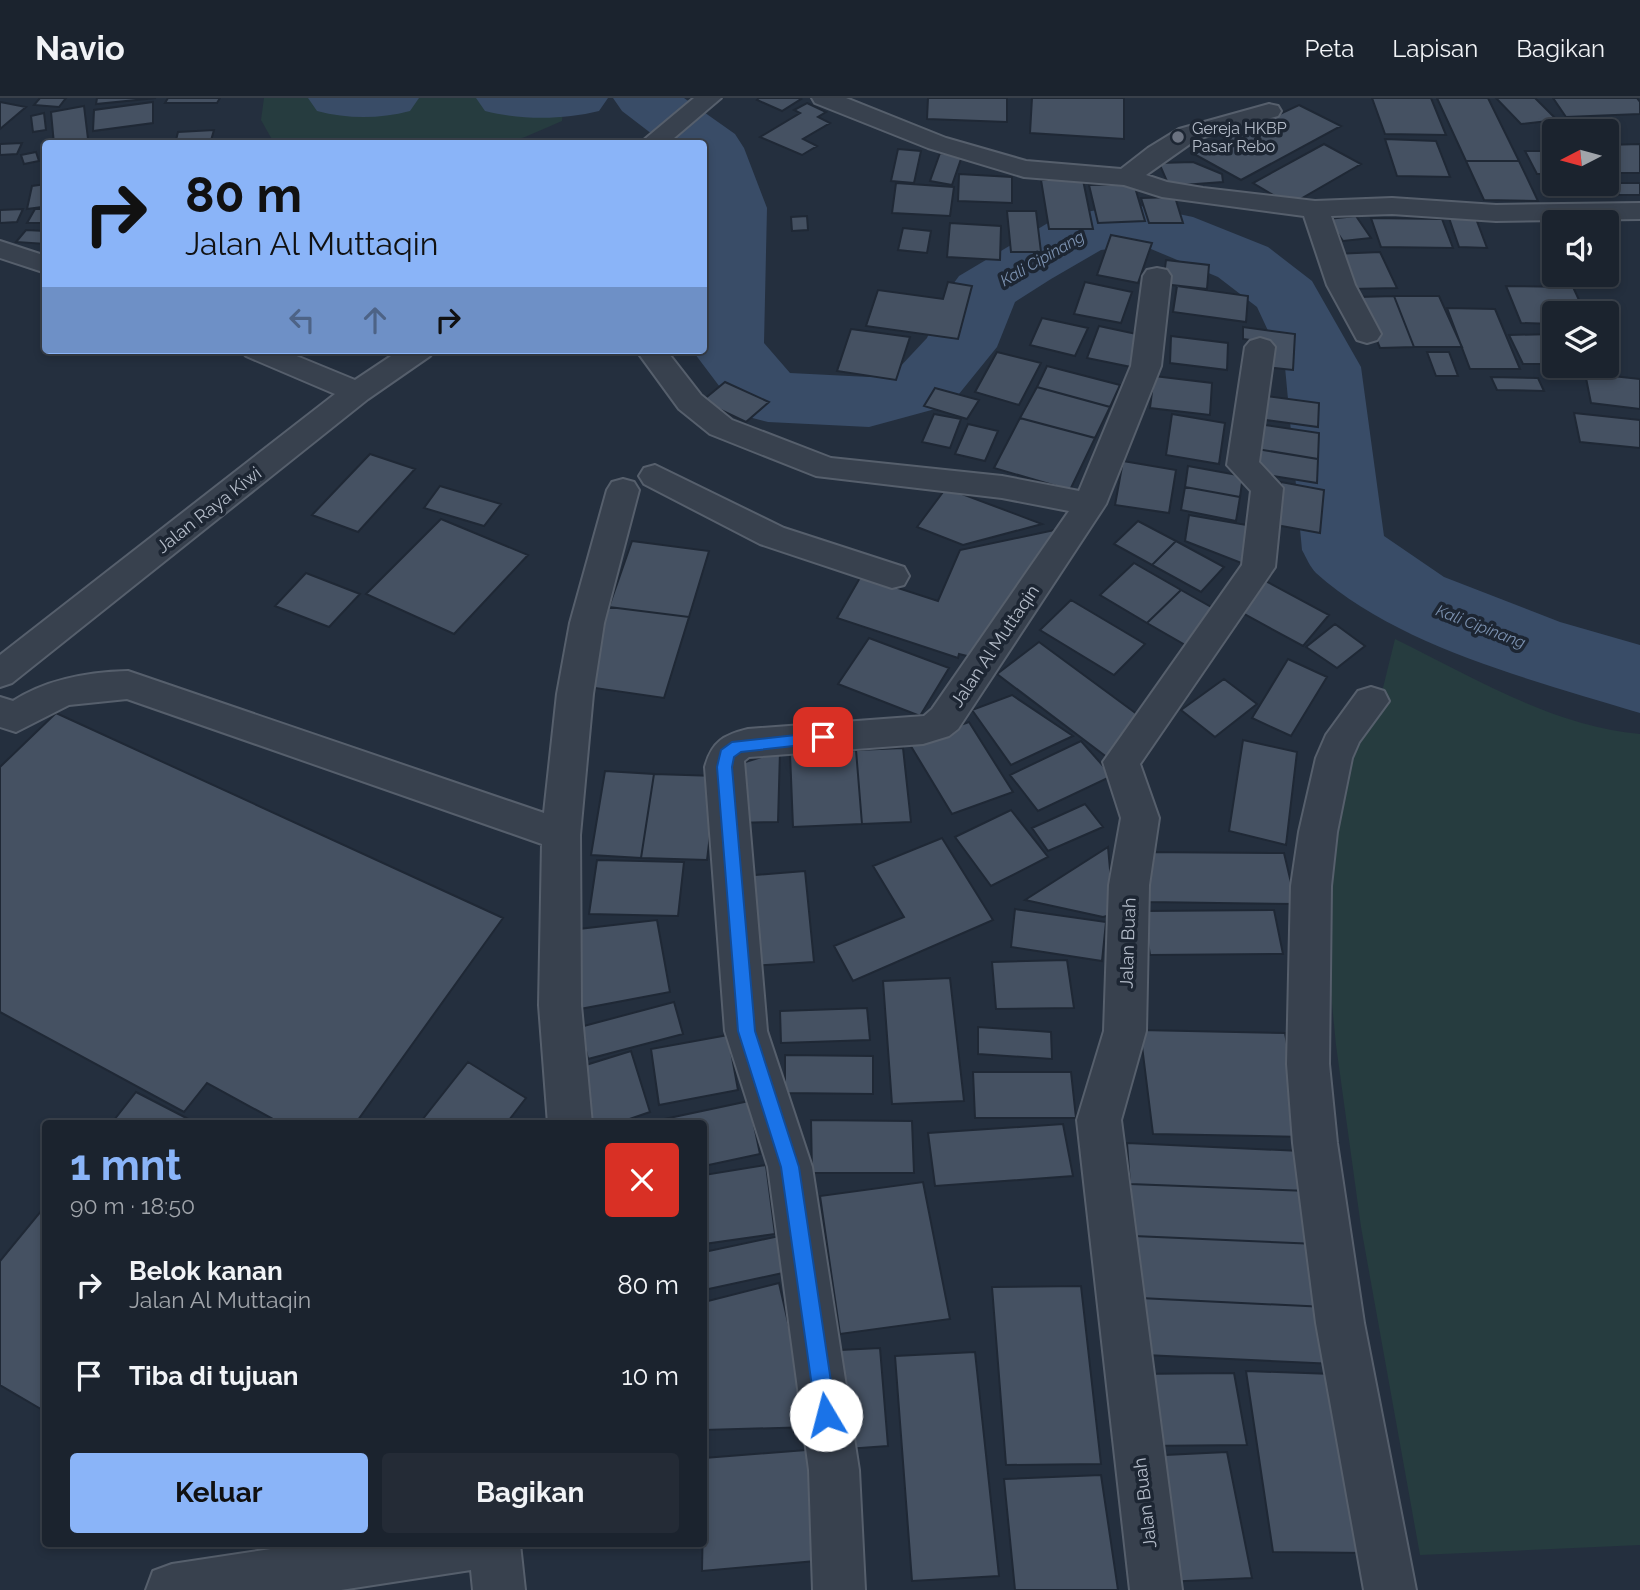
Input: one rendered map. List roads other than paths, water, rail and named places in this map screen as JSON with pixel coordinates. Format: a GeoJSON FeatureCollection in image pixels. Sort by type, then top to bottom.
{"type":"FeatureCollection","features":[{"type":"Feature","properties":{"kind":"street"},"geometry":{"type":"LineString","coordinates":[[824,98],[937,143],[1024,169],[1127,177],[1162,189],[1315,209],[1392,206],[1496,213],[1640,211]]}},
{"type":"Feature","properties":{"kind":"street"},"geometry":{"type":"LineString","coordinates":[[655,140],[702,102]]}},
{"type":"Feature","properties":{"kind":"street"},"geometry":{"type":"LineString","coordinates":[[1127,177],[1157,153],[1188,134],[1269,111]]}},
{"type":"Feature","properties":{"kind":"street"},"geometry":{"type":"LineString","coordinates":[[1315,209],[1341,285],[1367,334]]}},
{"type":"Feature","properties":{"kind":"street"},"geometry":{"type":"LineString","coordinates":[[0,248],[42,264]]}},
{"type":"Feature","properties":{"kind":"street"},"geometry":{"type":"LineString","coordinates":[[654,354],[690,402],[711,421],[827,468],[1002,486],[1090,504],[1146,366],[1157,276]]}},
{"type":"Feature","properties":{"kind":"street","name":"Jalan Buah"},"geometry":{"type":"LineString","coordinates":[[1156,1590],[1098,1120],[1125,1031],[1129,885],[1140,818],[1121,762],[1258,567],[1267,488],[1243,465],[1260,347]]}},
{"type":"Feature","properties":{"kind":"street"},"geometry":{"type":"LineString","coordinates":[[266,354],[357,392]]}},
{"type":"Feature","properties":{"kind":"street","name":"Jalan Raya Kiwi"},"geometry":{"type":"LineString","coordinates":[[0,674],[357,392],[414,354]]}},
{"type":"Feature","properties":{"kind":"street"},"geometry":{"type":"LineString","coordinates":[[570,1120],[559,1005],[561,835],[575,694],[587,623],[639,483],[772,536],[892,576]]}},
{"type":"Feature","properties":{"kind":"street","name":"Jalan Al Muttaqin"},"geometry":{"type":"LineString","coordinates":[[839,1590],[834,1470],[790,1167],[746,1031],[724,767],[727,754],[737,746],[748,743],[923,730],[936,726],[945,719],[1090,504]]}},
{"type":"Feature","properties":{"kind":"street"},"geometry":{"type":"LineString","coordinates":[[5,721],[35,703],[60,693],[90,687],[128,685],[561,835]]}},
{"type":"Feature","properties":{"kind":"street"},"geometry":{"type":"LineString","coordinates":[[1371,701],[1344,734],[1335,758],[1318,832],[1311,886],[1308,1064],[1315,1143],[1340,1323],[1390,1590]]}},
{"type":"Feature","properties":{"kind":"street"},"geometry":{"type":"LineString","coordinates":[[172,1590],[451,1547]]}},
{"type":"Feature","properties":{"kind":"street"},"geometry":{"type":"LineString","coordinates":[[494,1547],[499,1590]]}},
{"type":"Feature","properties":{"kind":"waterway","name":"Kali Cipinang"},"geometry":{"type":"LineString","coordinates":[[339,98],[388,98]]}},
{"type":"Feature","properties":{"kind":"waterway","name":"Kali Cipinang"},"geometry":{"type":"LineString","coordinates":[[507,98],[577,98]]}},
{"type":"Feature","properties":{"kind":"waterway","name":"Kali Cipinang"},"geometry":{"type":"LineString","coordinates":[[644,98],[701,140]]}},
{"type":"Feature","properties":{"kind":"waterway","name":"Kali Cipinang"},"geometry":{"type":"LineString","coordinates":[[707,144],[712,148],[733,208],[727,347],[768,397],[869,402],[923,388],[960,347],[984,291],[1026,264],[1082,232],[1131,225],[1169,232],[1243,262],[1287,296],[1323,367],[1344,550],[1413,599],[1536,648],[1640,679]]}},
{"type":"Feature","properties":{"kind":"place","name":"Gereja HKBP Pasar Rebo"},"geometry":{"type":"Point","coordinates":[1178,137]}}]}
